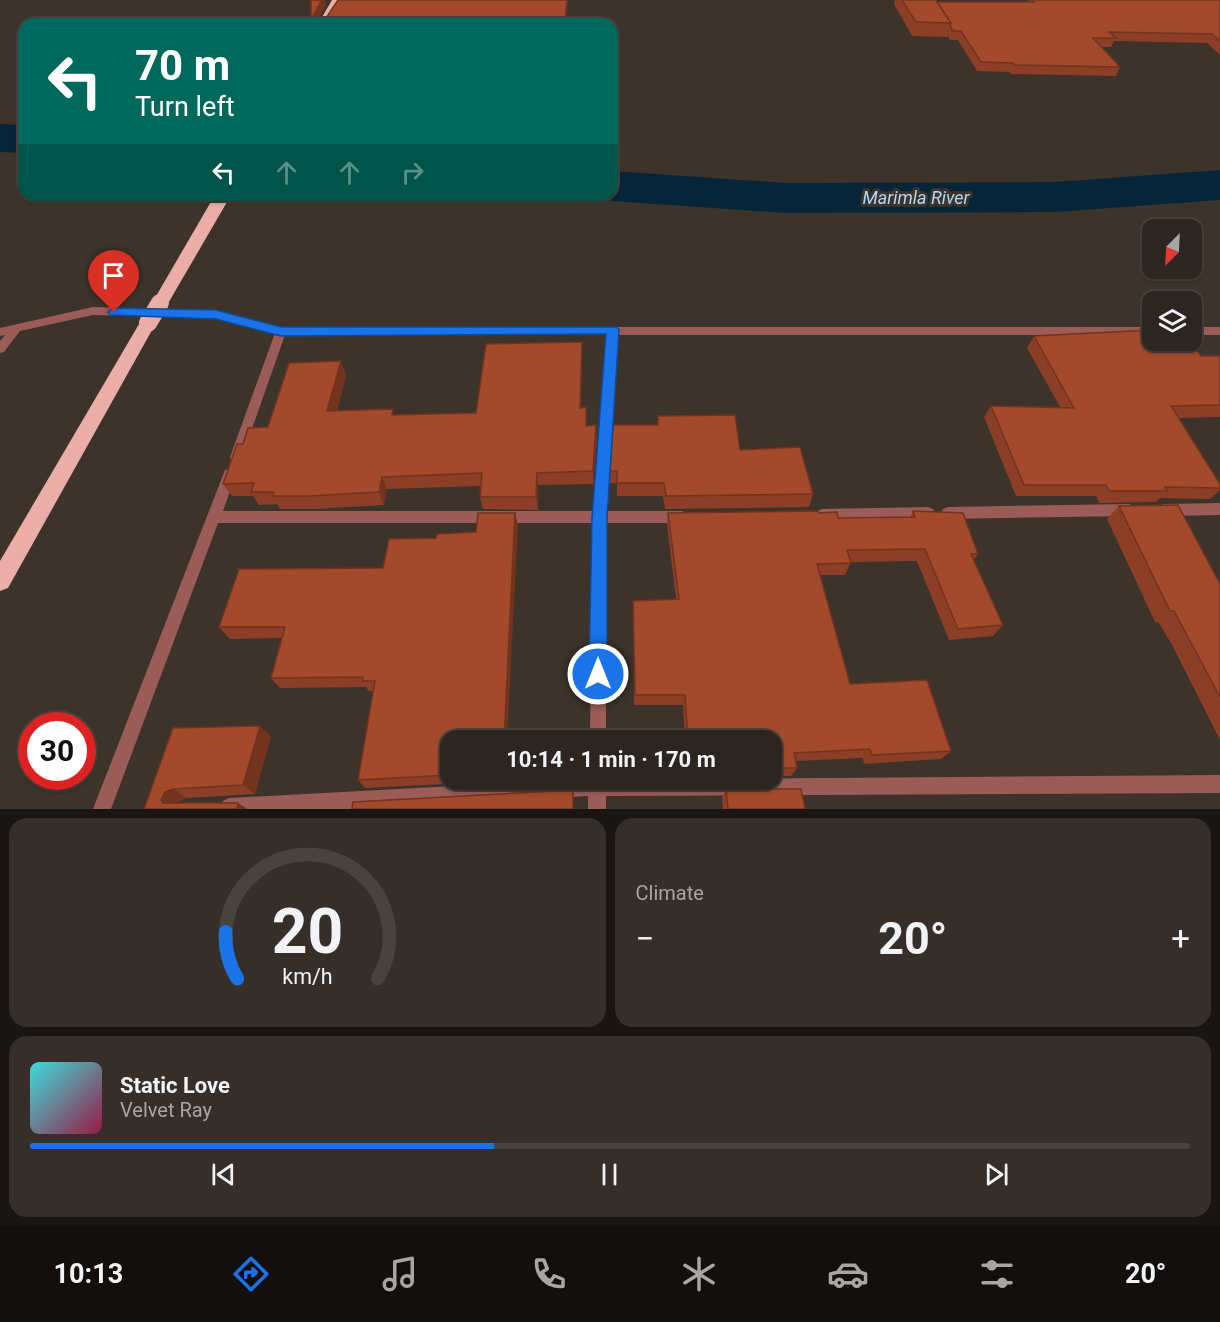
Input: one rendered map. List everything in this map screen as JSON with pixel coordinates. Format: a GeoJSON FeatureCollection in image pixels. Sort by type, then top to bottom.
{"type":"FeatureCollection","features":[{"type":"Feature","properties":{"kind":"highway"},"geometry":{"type":"LineString","coordinates":[[326,18],[337,0]]}},
{"type":"Feature","properties":{"kind":"highway"},"geometry":{"type":"LineString","coordinates":[[0,581],[219,201]]}},
{"type":"Feature","properties":{"kind":"street"},"geometry":{"type":"LineString","coordinates":[[0,332],[93,311],[216,314],[281,331],[1142,331]]}},
{"type":"Feature","properties":{"kind":"street"},"geometry":{"type":"LineString","coordinates":[[0,349],[15,330]]}},
{"type":"Feature","properties":{"kind":"street"},"geometry":{"type":"LineString","coordinates":[[598,730],[599,518],[613,330]]}},
{"type":"Feature","properties":{"kind":"street"},"geometry":{"type":"LineString","coordinates":[[102,809],[215,517],[281,331]]}},
{"type":"Feature","properties":{"kind":"street"},"geometry":{"type":"LineString","coordinates":[[1202,331],[1220,331]]}},
{"type":"Feature","properties":{"kind":"street"},"geometry":{"type":"LineString","coordinates":[[812,515],[1220,509]]}},
{"type":"Feature","properties":{"kind":"street"},"geometry":{"type":"LineString","coordinates":[[215,517],[694,517]]}},
{"type":"Feature","properties":{"kind":"street"},"geometry":{"type":"LineString","coordinates":[[782,783],[1220,784]]}},
{"type":"Feature","properties":{"kind":"street"},"geometry":{"type":"LineString","coordinates":[[210,808],[489,790]]}},
{"type":"Feature","properties":{"kind":"street"},"geometry":{"type":"LineString","coordinates":[[597,790],[597,809]]}},
{"type":"Feature","properties":{"kind":"building"},"geometry":{"type":"Polygon","coordinates":[[[311,0],[322,0],[313,16],[326,18],[311,18],[311,0]]]}},
{"type":"Feature","properties":{"kind":"building"},"geometry":{"type":"Polygon","coordinates":[[[338,0],[567,0],[565,18],[326,18],[338,0]]]}},
{"type":"Feature","properties":{"kind":"building"},"geometry":{"type":"Polygon","coordinates":[[[902,0],[936,0],[951,23],[916,22],[902,0]]]}},
{"type":"Feature","properties":{"kind":"building"},"geometry":{"type":"Polygon","coordinates":[[[1032,0],[1220,0],[1220,41],[1212,34],[1109,32],[1116,38],[1093,38],[1120,67],[981,62],[961,31],[953,31],[951,23],[937,2],[1034,2],[1032,0]]]}},
{"type":"Feature","properties":{"kind":"building"},"geometry":{"type":"Polygon","coordinates":[[[1142,331],[1142,351],[1197,351],[1201,356],[1220,356],[1220,405],[1171,406],[1220,484],[1220,488],[1165,487],[1167,491],[1109,491],[1106,485],[1024,485],[991,406],[1074,408],[1034,336],[1142,331]]]}},
{"type":"Feature","properties":{"kind":"building"},"geometry":{"type":"Polygon","coordinates":[[[582,342],[580,408],[586,407],[586,426],[596,425],[593,471],[537,473],[536,497],[480,497],[482,473],[382,477],[379,492],[309,496],[272,496],[274,492],[251,492],[254,483],[223,484],[237,444],[243,444],[248,428],[268,427],[289,363],[341,361],[327,411],[393,409],[392,415],[476,413],[486,344],[582,342]]]}},
{"type":"Feature","properties":{"kind":"building"},"geometry":{"type":"Polygon","coordinates":[[[735,415],[740,450],[800,447],[813,494],[666,496],[664,483],[617,483],[617,471],[610,471],[613,425],[658,425],[658,416],[735,415]]]}},
{"type":"Feature","properties":{"kind":"building"},"geometry":{"type":"Polygon","coordinates":[[[1178,505],[1220,584],[1220,697],[1174,611],[1170,611],[1119,506],[1178,505]]]}},
{"type":"Feature","properties":{"kind":"building"},"geometry":{"type":"Polygon","coordinates":[[[818,511],[819,513],[837,512],[838,518],[915,517],[913,511],[963,513],[978,554],[971,554],[1003,625],[958,629],[925,549],[847,550],[851,563],[817,564],[850,684],[927,680],[951,751],[872,755],[870,749],[794,753],[797,768],[782,768],[782,730],[687,730],[685,695],[635,695],[633,601],[679,599],[668,513],[818,511]]]}},
{"type":"Feature","properties":{"kind":"building"},"geometry":{"type":"Polygon","coordinates":[[[478,513],[515,513],[505,730],[440,730],[440,776],[358,780],[375,681],[363,681],[363,677],[271,678],[285,627],[219,627],[239,569],[383,568],[389,539],[436,538],[437,534],[476,532],[478,513]]]}},
{"type":"Feature","properties":{"kind":"building"},"geometry":{"type":"Polygon","coordinates":[[[260,726],[243,785],[173,789],[165,792],[161,800],[163,803],[238,803],[237,809],[144,809],[173,728],[260,726]]]}},
{"type":"Feature","properties":{"kind":"building"},"geometry":{"type":"Polygon","coordinates":[[[801,789],[805,809],[728,809],[726,790],[801,789]]]}},
{"type":"Feature","properties":{"kind":"building"},"geometry":{"type":"Polygon","coordinates":[[[573,790],[573,809],[352,809],[353,802],[573,790]]]}},
{"type":"Feature","properties":{"kind":"waterway","name":"Marimla River"},"geometry":{"type":"LineString","coordinates":[[0,138],[18,139]]}},
{"type":"Feature","properties":{"kind":"waterway","name":"Marimla River"},"geometry":{"type":"LineString","coordinates":[[618,186],[786,198],[1055,197],[1220,185]]}},
{"type":"Feature","properties":{"kind":"route"},"geometry":{"type":"LineString","coordinates":[[114,312],[216,314],[281,331],[613,330],[599,518],[598,674]]}}]}
